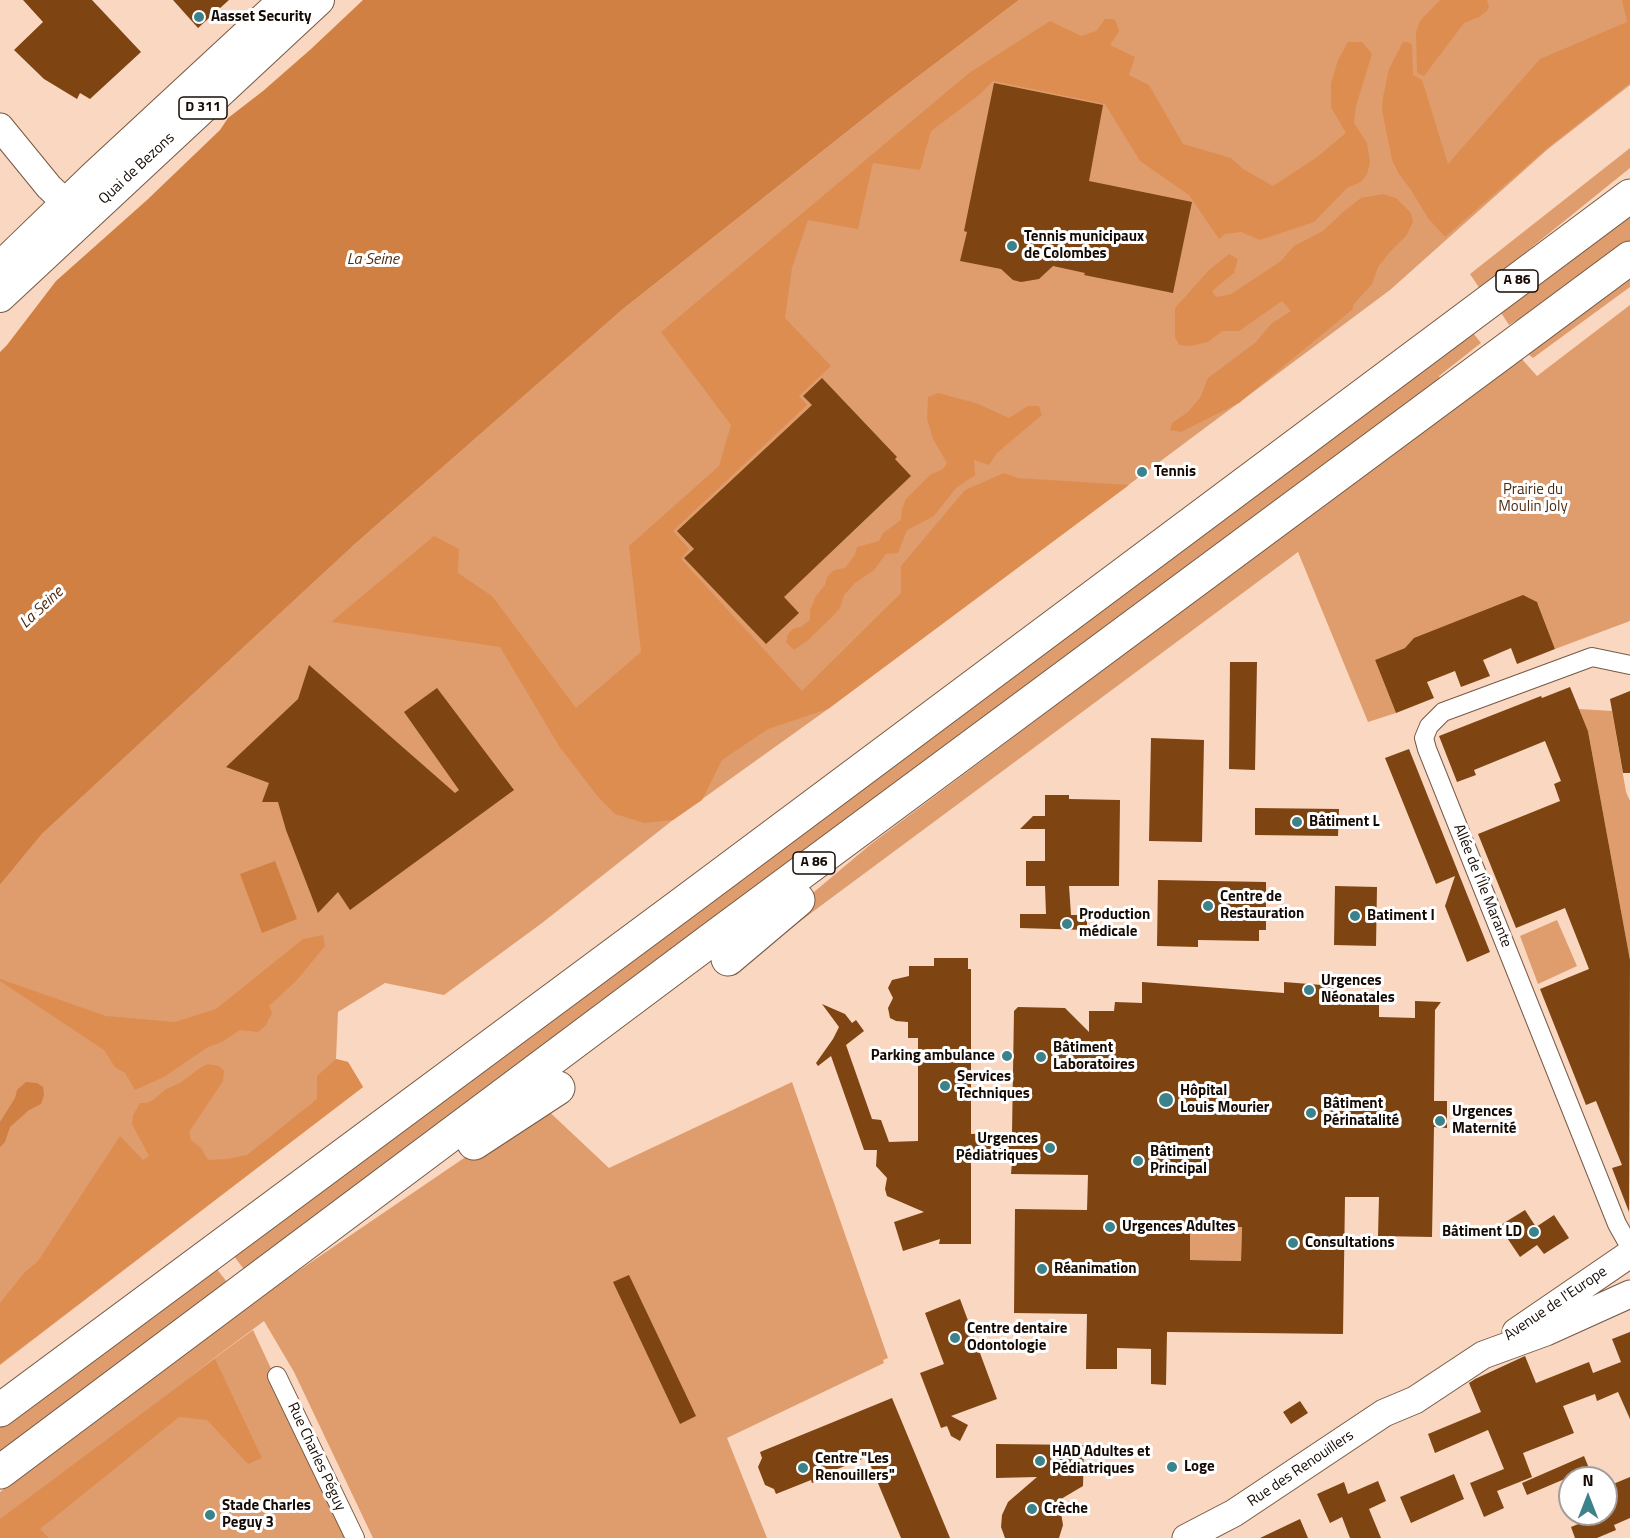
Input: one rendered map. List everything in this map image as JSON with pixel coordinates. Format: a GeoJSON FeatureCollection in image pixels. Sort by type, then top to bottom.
{"type":"FeatureCollection","features":[{"type":"Feature","properties":{"kind":"highway","name":"A 86"},"geometry":{"type":"LineString","coordinates":[[0,1410],[1630,196]]}},
{"type":"Feature","properties":{"kind":"highway","name":"A 86"},"geometry":{"type":"LineString","coordinates":[[0,1472],[852,835],[1630,258]]}},
{"type":"Feature","properties":{"kind":"highway"},"geometry":{"type":"LineString","coordinates":[[728,959],[852,854],[852,835]]}},
{"type":"Feature","properties":{"kind":"highway"},"geometry":{"type":"LineString","coordinates":[[367,1199],[385,1201],[558,1088]]}},
{"type":"Feature","properties":{"kind":"main road","name":"Quai de Bezons"},"geometry":{"type":"LineString","coordinates":[[77,212],[284,0]]}},
{"type":"Feature","properties":{"kind":"main road","name":"Quai de Bezons"},"geometry":{"type":"LineString","coordinates":[[77,212],[122,183],[319,0]]}},
{"type":"Feature","properties":{"kind":"main road","name":"D 311"},"geometry":{"type":"LineString","coordinates":[[0,297],[53,247],[77,212]]}},
{"type":"Feature","properties":{"kind":"main road","name":"D 311"},"geometry":{"type":"LineString","coordinates":[[0,267],[77,212]]}},
{"type":"Feature","properties":{"kind":"street"},"geometry":{"type":"LineString","coordinates":[[0,127],[49,187],[77,212]]}},
{"type":"Feature","properties":{"kind":"street","name":"Allée de l'Île Marante"},"geometry":{"type":"LineString","coordinates":[[1630,665],[1592,657],[1443,712],[1428,726],[1424,738],[1617,1224],[1630,1247]]}},
{"type":"Feature","properties":{"kind":"street","name":"Avenue de l'Europe"},"geometry":{"type":"LineString","coordinates":[[1482,1355],[1630,1254]]}},
{"type":"Feature","properties":{"kind":"street","name":"Rue des Renouillers"},"geometry":{"type":"LineString","coordinates":[[1190,1537],[1234,1513],[1384,1413],[1414,1400],[1482,1355],[1546,1332],[1630,1294]]}},
{"type":"Feature","properties":{"kind":"street","name":"Rue Charles Péguy"},"geometry":{"type":"LineString","coordinates":[[277,1376],[355,1538]]}},
{"type":"Feature","properties":{"kind":"street","name":"Rue des Renouillers"},"geometry":{"type":"LineString","coordinates":[[1223,1538],[1388,1425],[1414,1400]]}},
{"type":"Feature","properties":{"kind":"green space"},"geometry":{"type":"Polygon","coordinates":[[[1019,0],[1630,0],[1630,85],[1548,149],[1390,290],[828,709],[673,820],[542,923],[444,995],[385,983],[338,1012],[336,1059],[348,1062],[363,1087],[0,1365],[0,885],[42,834],[355,544],[623,309],[887,100],[1019,0]]]}},
{"type":"Feature","properties":{"kind":"green space"},"geometry":{"type":"Polygon","coordinates":[[[1630,148],[1630,168],[1480,289],[1470,274],[1630,148]]]}},
{"type":"Feature","properties":{"kind":"green space"},"geometry":{"type":"Polygon","coordinates":[[[1630,211],[1630,243],[1554,298],[1509,325],[1498,308],[1630,211]]]}},
{"type":"Feature","properties":{"kind":"green space"},"geometry":{"type":"Polygon","coordinates":[[[1630,276],[1630,287],[1533,358],[1526,352],[1630,276]]]}},
{"type":"Feature","properties":{"kind":"green space","name":"Prairie du Moulin Joly"},"geometry":{"type":"Polygon","coordinates":[[[1630,305],[1630,621],[1555,649],[1538,604],[1405,648],[1375,660],[1396,713],[1368,722],[1298,552],[749,959],[757,940],[871,844],[1520,357],[1537,376],[1630,305]]]}},
{"type":"Feature","properties":{"kind":"green space"},"geometry":{"type":"Polygon","coordinates":[[[1469,328],[1481,343],[1439,376],[1442,386],[246,1272],[230,1251],[1469,328]]]}},
{"type":"Feature","properties":{"kind":"green space"},"geometry":{"type":"Polygon","coordinates":[[[1579,709],[1612,711],[1626,792],[1630,801],[1630,960],[1588,731],[1579,709]]]}},
{"type":"Feature","properties":{"kind":"green space"},"geometry":{"type":"Polygon","coordinates":[[[1557,920],[1577,966],[1538,984],[1520,936],[1557,920]]]}},
{"type":"Feature","properties":{"kind":"green space"},"geometry":{"type":"Polygon","coordinates":[[[792,1082],[888,1358],[883,1360],[884,1363],[727,1438],[767,1538],[373,1538],[294,1372],[264,1321],[186,1379],[253,1330],[350,1538],[0,1538],[0,1492],[223,1322],[542,1105],[609,1168],[792,1082]]]}},
{"type":"Feature","properties":{"kind":"green space"},"geometry":{"type":"Polygon","coordinates":[[[1190,1226],[1242,1227],[1241,1261],[1190,1260],[1190,1226]]]}},
{"type":"Feature","properties":{"kind":"green space"},"geometry":{"type":"Polygon","coordinates":[[[213,1264],[230,1286],[0,1457],[0,1424],[213,1264]]]}},
{"type":"Feature","properties":{"kind":"shaded area"},"geometry":{"type":"Polygon","coordinates":[[[1440,0],[1487,0],[1489,7],[1479,17],[1464,23],[1424,76],[1417,73],[1416,32],[1420,21],[1440,0]]]}},
{"type":"Feature","properties":{"kind":"shaded area"},"geometry":{"type":"Polygon","coordinates":[[[1622,0],[1630,0],[1630,83],[1546,149],[1445,237],[1428,218],[1392,160],[1382,110],[1383,97],[1389,69],[1403,42],[1412,45],[1413,75],[1422,80],[1448,164],[1540,59],[1627,22],[1622,0]]]}},
{"type":"Feature","properties":{"kind":"shaded area"},"geometry":{"type":"Polygon","coordinates":[[[1105,19],[1114,19],[1119,31],[1110,45],[1135,57],[1129,75],[1149,85],[1183,144],[1231,158],[1243,169],[1273,186],[1317,157],[1346,133],[1331,107],[1331,83],[1338,60],[1348,42],[1362,42],[1372,54],[1356,106],[1354,123],[1367,143],[1370,162],[1367,174],[1361,182],[1347,188],[1314,222],[1260,240],[1241,232],[1225,234],[1219,239],[1189,195],[1140,161],[1105,104],[993,81],[979,95],[931,131],[920,170],[873,163],[858,229],[808,220],[792,268],[785,318],[831,366],[799,396],[807,405],[673,531],[689,549],[681,559],[802,691],[901,593],[901,566],[965,490],[1004,473],[1018,478],[1129,485],[828,709],[768,729],[722,760],[702,800],[673,820],[644,823],[615,814],[598,797],[559,746],[500,647],[331,622],[434,536],[459,549],[458,573],[492,596],[576,708],[641,652],[629,546],[719,466],[731,425],[661,332],[969,73],[1050,21],[1081,36],[1096,31],[1105,19]]]}},
{"type":"Feature","properties":{"kind":"shaded area"},"geometry":{"type":"Polygon","coordinates":[[[1383,194],[1396,198],[1411,213],[1413,222],[1406,236],[1378,267],[1372,284],[1353,305],[1353,309],[1239,403],[1181,432],[1170,430],[1172,423],[1188,412],[1200,398],[1208,378],[1256,342],[1271,324],[1291,311],[1282,301],[1239,331],[1222,331],[1208,342],[1191,346],[1179,345],[1175,337],[1175,308],[1209,270],[1229,254],[1238,259],[1234,273],[1212,291],[1216,297],[1231,294],[1281,261],[1294,246],[1323,231],[1361,198],[1383,194]]]}},
{"type":"Feature","properties":{"kind":"shaded area"},"geometry":{"type":"Polygon","coordinates":[[[938,393],[976,403],[1009,418],[1028,406],[1039,406],[1042,415],[997,453],[989,465],[974,460],[975,475],[956,488],[934,516],[907,530],[898,553],[886,554],[874,570],[855,583],[844,595],[840,608],[834,615],[794,650],[786,642],[788,634],[794,628],[801,627],[810,620],[810,610],[816,596],[825,585],[827,577],[834,570],[845,568],[855,555],[857,547],[879,541],[883,533],[901,520],[906,499],[930,475],[943,469],[947,463],[933,439],[927,419],[928,397],[938,393]]]}},
{"type":"Feature","properties":{"kind":"shaded area"},"geometry":{"type":"Polygon","coordinates":[[[323,935],[325,946],[296,981],[269,1006],[272,1013],[266,1025],[258,1032],[240,1030],[222,1042],[208,1047],[164,1077],[135,1090],[125,1073],[115,1067],[104,1050],[0,981],[0,979],[106,1016],[175,1022],[216,1009],[303,939],[323,935]]]}},
{"type":"Feature","properties":{"kind":"shaded area"},"geometry":{"type":"Polygon","coordinates":[[[336,1059],[348,1062],[363,1087],[0,1364],[0,1303],[24,1273],[38,1261],[120,1136],[143,1160],[149,1156],[132,1124],[133,1115],[140,1103],[153,1100],[166,1089],[180,1083],[208,1064],[219,1066],[224,1071],[223,1081],[189,1132],[191,1140],[201,1148],[208,1160],[247,1155],[317,1099],[317,1076],[336,1059]]]}},
{"type":"Feature","properties":{"kind":"shaded area"},"geometry":{"type":"Polygon","coordinates":[[[215,1359],[262,1458],[248,1464],[207,1420],[179,1417],[40,1529],[49,1538],[0,1538],[0,1519],[215,1359]]]}},
{"type":"Feature","properties":{"kind":"water","name":"La Seine"},"geometry":{"type":"Polygon","coordinates":[[[363,0],[1019,0],[887,100],[623,309],[355,544],[42,834],[0,885],[0,352],[56,281],[147,200],[220,130],[228,118],[263,91],[363,0]]]}},
{"type":"Feature","properties":{"kind":"water"},"geometry":{"type":"Polygon","coordinates":[[[275,861],[297,919],[262,933],[240,874],[275,861]]]}},
{"type":"Feature","properties":{"kind":"water"},"geometry":{"type":"Polygon","coordinates":[[[26,1082],[37,1083],[43,1087],[44,1095],[41,1104],[29,1110],[10,1127],[5,1142],[0,1147],[0,1122],[15,1098],[17,1090],[26,1082]]]}},
{"type":"Feature","properties":{"kind":"building"},"geometry":{"type":"Polygon","coordinates":[[[23,0],[92,0],[141,52],[90,99],[80,93],[77,99],[44,79],[14,50],[43,22],[23,0]]]}},
{"type":"Feature","properties":{"kind":"building","name":"Aasset Security"},"geometry":{"type":"Polygon","coordinates":[[[173,0],[229,0],[198,28],[173,0]]]}},
{"type":"Feature","properties":{"kind":"building"},"geometry":{"type":"Polygon","coordinates":[[[994,83],[1103,105],[1089,181],[1192,202],[1173,293],[1084,275],[1085,273],[1053,266],[1039,279],[1021,282],[1013,280],[1001,269],[960,261],[994,83]]]}},
{"type":"Feature","properties":{"kind":"building"},"geometry":{"type":"Polygon","coordinates":[[[822,378],[897,457],[895,459],[911,476],[784,597],[799,613],[766,644],[684,558],[694,549],[677,531],[812,405],[803,396],[822,378]]]}},
{"type":"Feature","properties":{"kind":"building"},"geometry":{"type":"Polygon","coordinates":[[[1523,595],[1537,602],[1555,649],[1517,664],[1511,648],[1483,660],[1490,676],[1461,687],[1455,671],[1427,682],[1434,698],[1396,713],[1375,660],[1405,648],[1414,638],[1523,595]]]}},
{"type":"Feature","properties":{"kind":"building"},"geometry":{"type":"Polygon","coordinates":[[[1230,662],[1257,662],[1255,770],[1229,769],[1230,662]]]}},
{"type":"Feature","properties":{"kind":"building"},"geometry":{"type":"Polygon","coordinates":[[[309,665],[455,793],[459,790],[404,712],[437,688],[514,790],[350,910],[338,892],[318,913],[286,830],[278,802],[262,802],[269,783],[226,767],[298,699],[309,665]]]}},
{"type":"Feature","properties":{"kind":"building"},"geometry":{"type":"Polygon","coordinates":[[[1570,687],[1588,731],[1630,960],[1629,1212],[1612,1168],[1622,1165],[1596,1101],[1586,1105],[1540,989],[1589,969],[1565,908],[1516,928],[1478,834],[1560,801],[1554,784],[1561,781],[1545,741],[1474,770],[1476,775],[1457,782],[1439,736],[1570,687]]]}},
{"type":"Feature","properties":{"kind":"building"},"geometry":{"type":"Polygon","coordinates":[[[1630,691],[1630,773],[1623,773],[1610,699],[1630,691]]]}},
{"type":"Feature","properties":{"kind":"building"},"geometry":{"type":"Polygon","coordinates":[[[1151,738],[1204,740],[1202,842],[1149,841],[1151,738]]]}},
{"type":"Feature","properties":{"kind":"building"},"geometry":{"type":"Polygon","coordinates":[[[1409,749],[1490,952],[1467,962],[1445,906],[1455,876],[1436,884],[1385,758],[1409,749]]]}},
{"type":"Feature","properties":{"kind":"building"},"geometry":{"type":"Polygon","coordinates":[[[1045,795],[1069,795],[1069,799],[1120,800],[1119,886],[1069,886],[1071,915],[1087,915],[1087,930],[1020,928],[1020,914],[1046,914],[1045,886],[1026,886],[1026,861],[1045,861],[1045,829],[1020,829],[1033,816],[1045,816],[1045,795]]]}},
{"type":"Feature","properties":{"kind":"building","name":"Bâtiment L"},"geometry":{"type":"Polygon","coordinates":[[[1255,808],[1339,809],[1338,836],[1255,835],[1255,808]]]}},
{"type":"Feature","properties":{"kind":"building","name":"Centre de Restauration"},"geometry":{"type":"Polygon","coordinates":[[[1158,880],[1266,882],[1266,930],[1259,930],[1259,941],[1198,940],[1198,947],[1157,946],[1158,880]]]}},
{"type":"Feature","properties":{"kind":"building","name":"Batiment I"},"geometry":{"type":"Polygon","coordinates":[[[1335,886],[1377,887],[1376,946],[1334,945],[1335,886]]]}},
{"type":"Feature","properties":{"kind":"building"},"geometry":{"type":"Polygon","coordinates":[[[934,958],[968,958],[968,969],[971,969],[971,1134],[1012,1133],[1014,1011],[1018,1007],[1065,1008],[1089,1032],[1089,1011],[1114,1011],[1115,1002],[1142,1003],[1142,982],[1284,993],[1284,982],[1334,986],[1334,1000],[1369,1001],[1369,1003],[1379,1004],[1379,1017],[1415,1018],[1415,1001],[1441,1002],[1435,1010],[1434,1101],[1447,1101],[1447,1128],[1434,1127],[1432,1237],[1378,1236],[1379,1197],[1345,1197],[1343,1334],[1167,1332],[1166,1385],[1151,1384],[1151,1349],[1117,1348],[1117,1369],[1086,1369],[1087,1314],[1014,1313],[1015,1209],[1087,1210],[1088,1175],[1011,1174],[1012,1162],[971,1162],[971,1244],[939,1244],[940,1239],[903,1251],[894,1222],[924,1212],[887,1196],[885,1189],[887,1178],[876,1166],[877,1150],[864,1150],[831,1056],[818,1066],[816,1063],[839,1027],[822,1004],[845,1014],[852,1023],[856,1020],[864,1031],[846,1045],[872,1119],[881,1120],[889,1142],[918,1141],[918,1038],[908,1038],[908,1022],[890,1018],[888,1008],[893,998],[888,988],[892,980],[909,976],[909,966],[934,966],[934,958]],[[1190,1226],[1190,1260],[1241,1261],[1242,1227],[1190,1226]]]}},
{"type":"Feature","properties":{"kind":"building","name":"Bâtiment LD"},"geometry":{"type":"Polygon","coordinates":[[[1525,1210],[1536,1227],[1554,1215],[1569,1238],[1544,1254],[1537,1245],[1520,1257],[1499,1226],[1525,1210]]]}},
{"type":"Feature","properties":{"kind":"building"},"geometry":{"type":"Polygon","coordinates":[[[629,1275],[696,1416],[680,1424],[613,1282],[629,1275]]]}},
{"type":"Feature","properties":{"kind":"building","name":"Centre dentaire Odontologie"},"geometry":{"type":"Polygon","coordinates":[[[960,1299],[997,1399],[951,1416],[968,1425],[960,1441],[951,1436],[947,1426],[941,1428],[920,1373],[944,1364],[925,1313],[960,1299]]]}},
{"type":"Feature","properties":{"kind":"building"},"geometry":{"type":"Polygon","coordinates":[[[1630,1332],[1630,1419],[1618,1392],[1597,1401],[1595,1394],[1563,1406],[1574,1433],[1523,1453],[1532,1477],[1497,1491],[1504,1508],[1484,1517],[1470,1483],[1504,1469],[1488,1430],[1435,1453],[1428,1434],[1481,1412],[1469,1383],[1475,1379],[1525,1356],[1536,1383],[1589,1362],[1593,1373],[1621,1362],[1612,1339],[1630,1332]]]}},
{"type":"Feature","properties":{"kind":"building","name":"Centre \"Les Renouillers\""},"geometry":{"type":"Polygon","coordinates":[[[892,1398],[950,1538],[901,1538],[867,1457],[825,1474],[826,1478],[812,1483],[811,1480],[776,1494],[774,1489],[765,1485],[758,1467],[762,1458],[760,1452],[892,1398]]]}},
{"type":"Feature","properties":{"kind":"building"},"geometry":{"type":"Polygon","coordinates":[[[1300,1401],[1308,1413],[1291,1424],[1283,1412],[1300,1401]]]}},
{"type":"Feature","properties":{"kind":"building"},"geometry":{"type":"Polygon","coordinates":[[[996,1444],[1084,1445],[1083,1486],[1056,1502],[1063,1525],[1059,1538],[1005,1538],[1001,1527],[1002,1515],[1008,1502],[1037,1477],[996,1478],[996,1444]]]}},
{"type":"Feature","properties":{"kind":"building"},"geometry":{"type":"Polygon","coordinates":[[[1584,1456],[1588,1466],[1561,1466],[1584,1456]]]}},
{"type":"Feature","properties":{"kind":"building"},"geometry":{"type":"Polygon","coordinates":[[[1558,1467],[1558,1482],[1527,1495],[1522,1483],[1558,1467]]]}},
{"type":"Feature","properties":{"kind":"building"},"geometry":{"type":"Polygon","coordinates":[[[1454,1474],[1464,1499],[1411,1523],[1400,1497],[1454,1474]]]}},
{"type":"Feature","properties":{"kind":"building"},"geometry":{"type":"Polygon","coordinates":[[[1630,1477],[1630,1518],[1618,1523],[1618,1482],[1630,1477]]]}},
{"type":"Feature","properties":{"kind":"building"},"geometry":{"type":"Polygon","coordinates":[[[1378,1481],[1386,1501],[1369,1509],[1381,1538],[1350,1538],[1342,1517],[1330,1523],[1317,1494],[1344,1482],[1348,1494],[1378,1481]]]}},
{"type":"Feature","properties":{"kind":"building"},"geometry":{"type":"Polygon","coordinates":[[[1300,1519],[1308,1538],[1260,1538],[1300,1519]]]}},
{"type":"Feature","properties":{"kind":"building"},"geometry":{"type":"Polygon","coordinates":[[[1614,1526],[1616,1530],[1597,1538],[1575,1538],[1571,1527],[1614,1526]]]}},
{"type":"Feature","properties":{"kind":"place","name":"Aasset Security"},"geometry":{"type":"Point","coordinates":[199,17]}},
{"type":"Feature","properties":{"kind":"place","name":"Tennis municipaux de Colombes"},"geometry":{"type":"Point","coordinates":[1012,246]}},
{"type":"Feature","properties":{"kind":"place","name":"Tennis"},"geometry":{"type":"Point","coordinates":[1142,472]}},
{"type":"Feature","properties":{"kind":"place","name":"Bâtiment L"},"geometry":{"type":"Point","coordinates":[1297,822]}},
{"type":"Feature","properties":{"kind":"place","name":"Centre de Restauration"},"geometry":{"type":"Point","coordinates":[1208,906]}},
{"type":"Feature","properties":{"kind":"place","name":"Batiment I"},"geometry":{"type":"Point","coordinates":[1355,916]}},
{"type":"Feature","properties":{"kind":"place","name":"Production médicale"},"geometry":{"type":"Point","coordinates":[1067,924]}},
{"type":"Feature","properties":{"kind":"place","name":"Urgences Néonatales"},"geometry":{"type":"Point","coordinates":[1309,990]}},
{"type":"Feature","properties":{"kind":"place","name":"Parking ambulance"},"geometry":{"type":"Point","coordinates":[1007,1056]}},
{"type":"Feature","properties":{"kind":"place","name":"Bâtiment Laboratoires"},"geometry":{"type":"Point","coordinates":[1041,1057]}},
{"type":"Feature","properties":{"kind":"place","name":"Services Techniques"},"geometry":{"type":"Point","coordinates":[945,1086]}},
{"type":"Feature","properties":{"kind":"place","name":"Hôpital Louis Mourier"},"geometry":{"type":"Point","coordinates":[1166,1100]}},
{"type":"Feature","properties":{"kind":"place","name":"Bâtiment Périnatalité"},"geometry":{"type":"Point","coordinates":[1311,1113]}},
{"type":"Feature","properties":{"kind":"place","name":"Urgences Maternité"},"geometry":{"type":"Point","coordinates":[1440,1121]}},
{"type":"Feature","properties":{"kind":"place","name":"Urgences Pédiatriques"},"geometry":{"type":"Point","coordinates":[1050,1148]}},
{"type":"Feature","properties":{"kind":"place","name":"Bâtiment Principal"},"geometry":{"type":"Point","coordinates":[1138,1161]}},
{"type":"Feature","properties":{"kind":"place","name":"Urgences Adultes"},"geometry":{"type":"Point","coordinates":[1110,1227]}},
{"type":"Feature","properties":{"kind":"place","name":"Bâtiment LD"},"geometry":{"type":"Point","coordinates":[1534,1232]}},
{"type":"Feature","properties":{"kind":"place","name":"Consultations"},"geometry":{"type":"Point","coordinates":[1293,1243]}},
{"type":"Feature","properties":{"kind":"place","name":"Réanimation"},"geometry":{"type":"Point","coordinates":[1042,1269]}},
{"type":"Feature","properties":{"kind":"place","name":"Centre dentaire Odontologie"},"geometry":{"type":"Point","coordinates":[955,1338]}},
{"type":"Feature","properties":{"kind":"place","name":"HAD Adultes et Pédiatriques"},"geometry":{"type":"Point","coordinates":[1040,1461]}},
{"type":"Feature","properties":{"kind":"place","name":"Loge"},"geometry":{"type":"Point","coordinates":[1172,1467]}},
{"type":"Feature","properties":{"kind":"place","name":"Centre \"Les Renouillers\""},"geometry":{"type":"Point","coordinates":[803,1468]}},
{"type":"Feature","properties":{"kind":"place","name":"Crèche"},"geometry":{"type":"Point","coordinates":[1032,1509]}},
{"type":"Feature","properties":{"kind":"place","name":"Stade Charles Peguy 3"},"geometry":{"type":"Point","coordinates":[210,1515]}}]}
